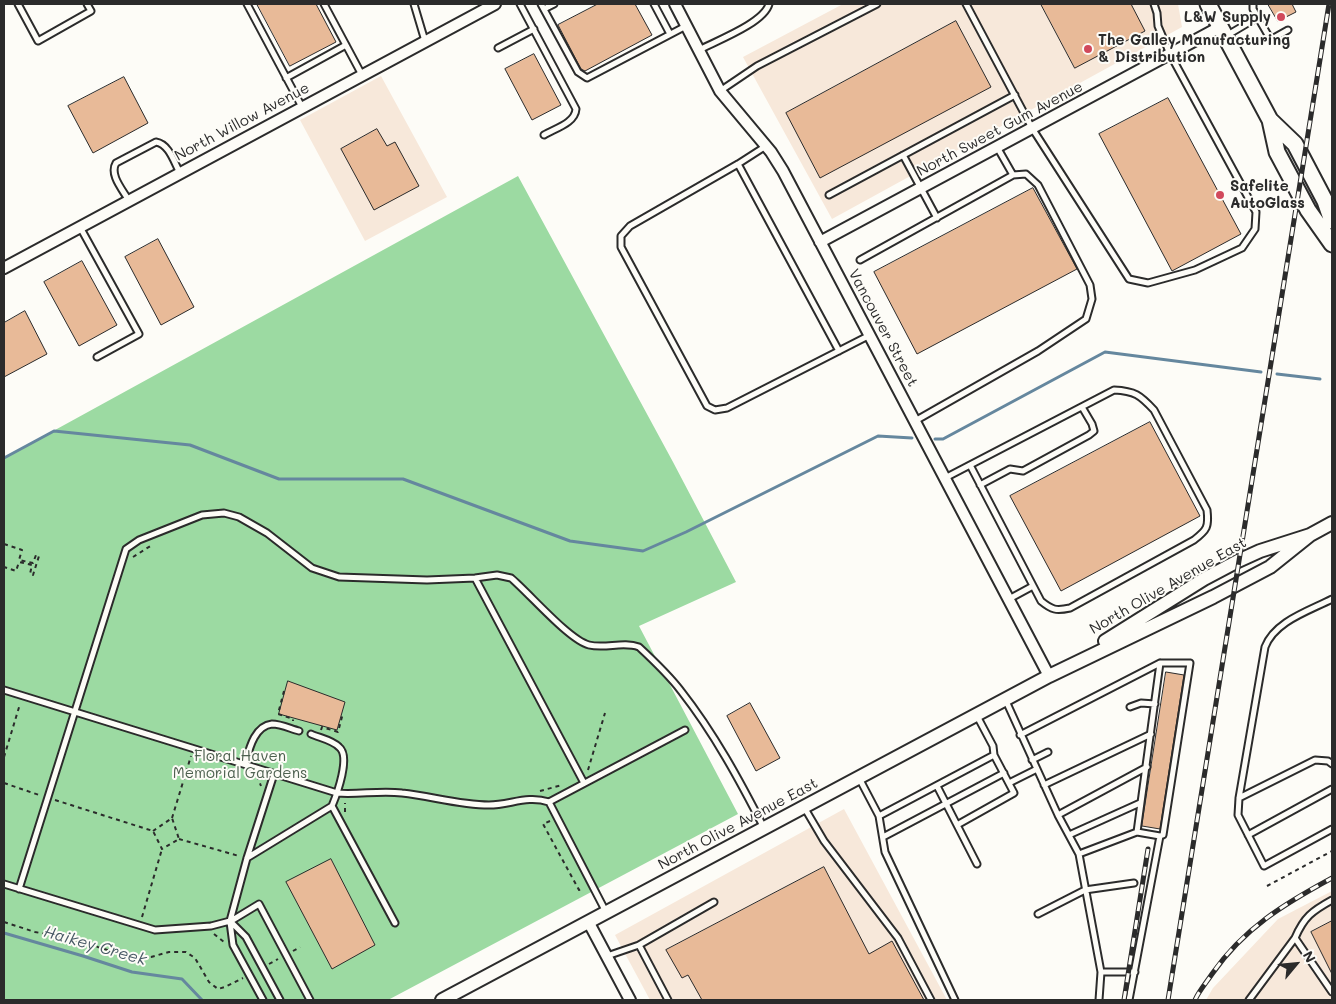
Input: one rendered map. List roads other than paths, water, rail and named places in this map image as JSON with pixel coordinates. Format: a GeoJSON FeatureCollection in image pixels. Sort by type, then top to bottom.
{"type":"FeatureCollection","features":[{"type":"Feature","properties":{"kind":"main road"},"geometry":{"type":"LineString","coordinates":[[1208,4],[1270,120],[1277,152],[1308,210],[1332,244]]}},
{"type":"Feature","properties":{"kind":"main road"},"geometry":{"type":"LineString","coordinates":[[1270,120],[1295,144],[1325,200],[1332,220]]}},
{"type":"Feature","properties":{"kind":"street","name":"North Willow Avenue"},"geometry":{"type":"LineString","coordinates":[[4,268],[495,4]]}},
{"type":"Feature","properties":{"kind":"street","name":"Vancouver Street"},"geometry":{"type":"LineString","coordinates":[[675,4],[720,91],[766,146],[783,171],[1049,676]]}},
{"type":"Feature","properties":{"kind":"street","name":"North Sweet Gum Avenue"},"geometry":{"type":"LineString","coordinates":[[820,242],[1170,54],[1223,31]]}},
{"type":"Feature","properties":{"kind":"street","name":"North Olive Avenue East"},"geometry":{"type":"LineString","coordinates":[[442,1000],[1005,699],[1270,567],[1310,535],[1332,523]]}},
{"type":"Feature","properties":{"kind":"street","name":"North Olive Avenue East"},"geometry":{"type":"LineString","coordinates":[[1049,676],[1213,575],[1260,551],[1310,535]]}},
{"type":"Feature","properties":{"kind":"street"},"geometry":{"type":"LineString","coordinates":[[589,923],[630,1000]]}},
{"type":"Feature","properties":{"kind":"lane"},"geometry":{"type":"LineString","coordinates":[[18,4],[38,42],[91,11],[87,4]]}},
{"type":"Feature","properties":{"kind":"lane"},"geometry":{"type":"LineString","coordinates":[[247,4],[302,107]]}},
{"type":"Feature","properties":{"kind":"lane"},"geometry":{"type":"LineString","coordinates":[[324,4],[362,75]]}},
{"type":"Feature","properties":{"kind":"lane"},"geometry":{"type":"LineString","coordinates":[[414,4],[425,41]]}},
{"type":"Feature","properties":{"kind":"lane"},"geometry":{"type":"LineString","coordinates":[[520,4],[576,109],[576,115],[571,120],[544,135]]}},
{"type":"Feature","properties":{"kind":"lane"},"geometry":{"type":"LineString","coordinates":[[554,4],[542,6],[578,72],[587,78],[686,26]]}},
{"type":"Feature","properties":{"kind":"lane"},"geometry":{"type":"LineString","coordinates":[[654,4],[670,34]]}},
{"type":"Feature","properties":{"kind":"lane"},"geometry":{"type":"LineString","coordinates":[[698,50],[751,24],[768,10],[769,4]]}},
{"type":"Feature","properties":{"kind":"lane"},"geometry":{"type":"LineString","coordinates":[[720,91],[757,66],[878,4]]}},
{"type":"Feature","properties":{"kind":"lane"},"geometry":{"type":"LineString","coordinates":[[966,4],[1032,128],[1128,279],[1148,283],[1195,270],[1242,248],[1255,229],[1256,212],[1170,54],[1158,26],[1157,12],[1154,4]]}},
{"type":"Feature","properties":{"kind":"lane"},"geometry":{"type":"LineString","coordinates":[[1253,4],[1258,17],[1272,39],[1288,30]]}},
{"type":"Feature","properties":{"kind":"lane"},"geometry":{"type":"LineString","coordinates":[[1223,31],[1258,17]]}},
{"type":"Feature","properties":{"kind":"lane"},"geometry":{"type":"LineString","coordinates":[[498,48],[534,29]]}},
{"type":"Feature","properties":{"kind":"lane"},"geometry":{"type":"LineString","coordinates":[[286,78],[346,45]]}},
{"type":"Feature","properties":{"kind":"lane"},"geometry":{"type":"LineString","coordinates":[[829,195],[1015,95]]}},
{"type":"Feature","properties":{"kind":"lane"},"geometry":{"type":"LineString","coordinates":[[128,200],[114,171],[116,163],[156,142],[160,142],[167,148],[180,173]]}},
{"type":"Feature","properties":{"kind":"lane"},"geometry":{"type":"LineString","coordinates":[[766,146],[630,226],[620,236],[622,247],[707,406],[715,410],[727,408],[870,336]]}},
{"type":"Feature","properties":{"kind":"lane"},"geometry":{"type":"LineString","coordinates":[[997,147],[1013,176]]}},
{"type":"Feature","properties":{"kind":"lane"},"geometry":{"type":"LineString","coordinates":[[903,155],[937,218]]}},
{"type":"Feature","properties":{"kind":"lane"},"geometry":{"type":"LineString","coordinates":[[738,164],[839,351]]}},
{"type":"Feature","properties":{"kind":"lane"},"geometry":{"type":"LineString","coordinates":[[860,260],[1013,176],[1026,174],[1038,185],[1090,285],[1092,299],[1086,319],[1038,351],[915,421]]}},
{"type":"Feature","properties":{"kind":"lane"},"geometry":{"type":"LineString","coordinates":[[80,226],[140,334],[97,357]]}},
{"type":"Feature","properties":{"kind":"lane"},"geometry":{"type":"LineString","coordinates":[[945,478],[1114,390],[1126,391],[1142,397],[1154,410],[1166,429],[1207,510],[1208,522],[1205,531],[1194,540],[1070,608],[1061,610],[1051,609],[1041,601],[970,465]]}},
{"type":"Feature","properties":{"kind":"lane"},"geometry":{"type":"LineString","coordinates":[[980,485],[1010,469],[1023,471],[1089,436],[1094,431],[1082,407]]}},
{"type":"Feature","properties":{"kind":"lane"},"geometry":{"type":"LineString","coordinates":[[19,889],[76,713],[126,549],[139,540],[202,515],[224,513],[239,517],[266,533],[312,568],[339,576],[427,580],[498,575],[511,578],[572,637],[589,645],[618,646],[629,643],[639,647],[680,690],[705,724],[738,778],[764,828]]}},
{"type":"Feature","properties":{"kind":"lane"},"geometry":{"type":"LineString","coordinates":[[475,578],[584,783]]}},
{"type":"Feature","properties":{"kind":"lane"},"geometry":{"type":"LineString","coordinates":[[1009,599],[1033,586]]}},
{"type":"Feature","properties":{"kind":"lane"},"geometry":{"type":"LineString","coordinates":[[1332,599],[1287,622],[1269,637],[1265,647],[1239,798],[1238,815],[1264,866],[1332,829]]}},
{"type":"Feature","properties":{"kind":"lane"},"geometry":{"type":"LineString","coordinates":[[1020,735],[1160,664],[1190,663],[1164,835],[1137,832],[1079,854]]}},
{"type":"Feature","properties":{"kind":"lane"},"geometry":{"type":"LineString","coordinates":[[1137,832],[1160,664]]}},
{"type":"Feature","properties":{"kind":"lane"},"geometry":{"type":"LineString","coordinates":[[4,690],[337,793],[401,792],[449,802],[490,805],[537,798],[549,802],[607,913]]}},
{"type":"Feature","properties":{"kind":"lane"},"geometry":{"type":"LineString","coordinates":[[1005,699],[1058,815],[1079,854],[1101,972],[1099,1000]]}},
{"type":"Feature","properties":{"kind":"lane"},"geometry":{"type":"LineString","coordinates":[[1130,707],[1142,703],[1155,704]]}},
{"type":"Feature","properties":{"kind":"lane"},"geometry":{"type":"LineString","coordinates":[[957,825],[1014,793],[994,755],[993,746],[976,715]]}},
{"type":"Feature","properties":{"kind":"lane"},"geometry":{"type":"LineString","coordinates":[[245,764],[253,739],[267,726],[274,724],[299,731]]}},
{"type":"Feature","properties":{"kind":"lane"},"geometry":{"type":"LineString","coordinates":[[549,802],[685,730]]}},
{"type":"Feature","properties":{"kind":"lane"},"geometry":{"type":"LineString","coordinates":[[247,858],[332,806],[343,770],[344,753],[340,747],[310,734]]}},
{"type":"Feature","properties":{"kind":"lane"},"geometry":{"type":"LineString","coordinates":[[1044,785],[1151,734]]}},
{"type":"Feature","properties":{"kind":"lane"},"geometry":{"type":"LineString","coordinates":[[1032,760],[1048,752]]}},
{"type":"Feature","properties":{"kind":"lane"},"geometry":{"type":"LineString","coordinates":[[879,816],[994,755]]}},
{"type":"Feature","properties":{"kind":"lane"},"geometry":{"type":"LineString","coordinates":[[1239,798],[1315,760],[1328,761],[1332,764]]}},
{"type":"Feature","properties":{"kind":"lane"},"geometry":{"type":"LineString","coordinates":[[1058,815],[1147,767]]}},
{"type":"Feature","properties":{"kind":"lane"},"geometry":{"type":"LineString","coordinates":[[1009,783],[1037,769]]}},
{"type":"Feature","properties":{"kind":"lane"},"geometry":{"type":"LineString","coordinates":[[882,837],[1004,773]]}},
{"type":"Feature","properties":{"kind":"lane"},"geometry":{"type":"LineString","coordinates":[[263,1000],[233,945],[230,921],[247,858],[274,774]]}},
{"type":"Feature","properties":{"kind":"lane"},"geometry":{"type":"LineString","coordinates":[[859,777],[879,816],[885,852],[956,1000]]}},
{"type":"Feature","properties":{"kind":"lane"},"geometry":{"type":"LineString","coordinates":[[937,786],[977,864]]}},
{"type":"Feature","properties":{"kind":"lane"},"geometry":{"type":"LineString","coordinates":[[1248,835],[1332,789]]}},
{"type":"Feature","properties":{"kind":"lane"},"geometry":{"type":"LineString","coordinates":[[1069,835],[1140,803]]}},
{"type":"Feature","properties":{"kind":"lane"},"geometry":{"type":"LineString","coordinates":[[332,806],[395,923]]}},
{"type":"Feature","properties":{"kind":"lane"},"geometry":{"type":"LineString","coordinates":[[804,806],[824,841],[898,938],[931,1000]]}},
{"type":"Feature","properties":{"kind":"lane"},"geometry":{"type":"LineString","coordinates":[[1129,1000],[1160,836]]}},
{"type":"Feature","properties":{"kind":"lane"},"geometry":{"type":"LineString","coordinates":[[1038,914],[1085,890],[1134,883]]}},
{"type":"Feature","properties":{"kind":"lane"},"geometry":{"type":"LineString","coordinates":[[4,884],[155,930],[211,926],[230,921],[259,904],[310,1000]]}},
{"type":"Feature","properties":{"kind":"lane"},"geometry":{"type":"LineString","coordinates":[[1249,1000],[1295,938],[1300,925],[1312,911],[1332,900]]}},
{"type":"Feature","properties":{"kind":"lane"},"geometry":{"type":"LineString","coordinates":[[606,956],[639,944],[714,902]]}},
{"type":"Feature","properties":{"kind":"lane"},"geometry":{"type":"LineString","coordinates":[[230,921],[246,937],[280,1000]]}},
{"type":"Feature","properties":{"kind":"lane"},"geometry":{"type":"LineString","coordinates":[[1295,938],[1332,992]]}},
{"type":"Feature","properties":{"kind":"lane"},"geometry":{"type":"LineString","coordinates":[[639,944],[668,1000]]}},
{"type":"Feature","properties":{"kind":"lane"},"geometry":{"type":"LineString","coordinates":[[1101,972],[1135,972]]}},
{"type":"Feature","properties":{"kind":"waterway"},"geometry":{"type":"LineString","coordinates":[[935,439],[943,439],[1105,352],[1261,372]]}},
{"type":"Feature","properties":{"kind":"waterway"},"geometry":{"type":"LineString","coordinates":[[1277,374],[1320,379]]}},
{"type":"Feature","properties":{"kind":"waterway"},"geometry":{"type":"LineString","coordinates":[[4,458],[54,431],[190,445],[279,479],[403,479],[570,541],[643,551],[686,532],[878,436],[912,438]]}},
{"type":"Feature","properties":{"kind":"waterway","name":"Haikey Creek"},"geometry":{"type":"LineString","coordinates":[[4,933],[132,972],[182,979],[202,1000]]}},
{"type":"Feature","properties":{"kind":"railway"},"geometry":{"type":"LineString","coordinates":[[1168,1000],[1329,4]]}},
{"type":"Feature","properties":{"kind":"railway"},"geometry":{"type":"LineString","coordinates":[[1124,1000],[1148,849]]}},
{"type":"Feature","properties":{"kind":"railway"},"geometry":{"type":"LineString","coordinates":[[1195,1000],[1224,958],[1251,930],[1281,908],[1332,878]]}},
{"type":"Feature","properties":{"kind":"place","name":"L&W Supply"},"geometry":{"type":"Point","coordinates":[1281,17]}},
{"type":"Feature","properties":{"kind":"place","name":"The Galley Manufacturing & Distribution"},"geometry":{"type":"Point","coordinates":[1088,49]}},
{"type":"Feature","properties":{"kind":"place","name":"Safelite AutoGlass"},"geometry":{"type":"Point","coordinates":[1220,195]}},
{"type":"Feature","properties":{"kind":"park label","name":"Floral Haven Memorial Gardens"},"geometry":{"type":"Point","coordinates":[240,764]}}]}
